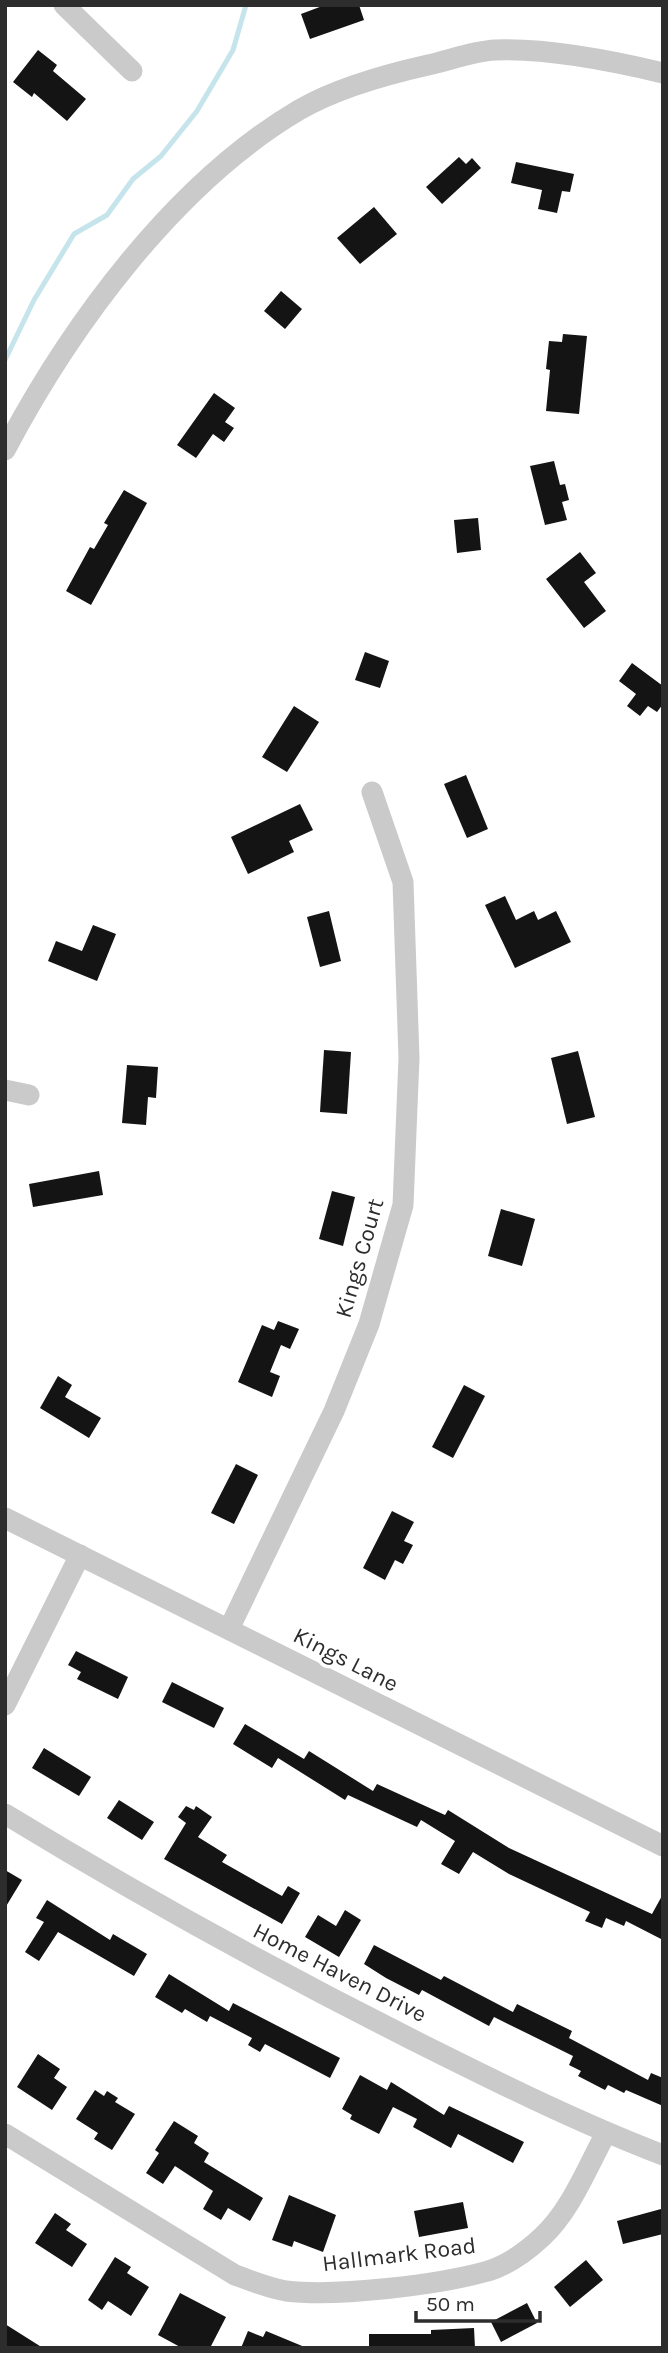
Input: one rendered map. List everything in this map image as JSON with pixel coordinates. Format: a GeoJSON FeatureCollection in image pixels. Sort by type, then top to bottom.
{"type":"FeatureCollection","features":[{"type":"Feature","properties":{"kind":"street"},"geometry":{"type":"LineString","coordinates":[[64,5],[132,71]]}},
{"type":"Feature","properties":{"kind":"street"},"geometry":{"type":"LineString","coordinates":[[5,450],[61,352],[120,274],[214,170],[300,109],[390,74],[494,50],[608,60],[663,73]]}},
{"type":"Feature","properties":{"kind":"street","name":"Kings Court"},"geometry":{"type":"LineString","coordinates":[[229,1629],[334,1411],[369,1324],[403,1205],[409,1045],[403,882],[372,792]]}},
{"type":"Feature","properties":{"kind":"street"},"geometry":{"type":"LineString","coordinates":[[5,1090],[29,1094]]}},
{"type":"Feature","properties":{"kind":"street","name":"Kings Lane"},"geometry":{"type":"LineString","coordinates":[[5,1518],[663,1846]]}},
{"type":"Feature","properties":{"kind":"street"},"geometry":{"type":"LineString","coordinates":[[5,1705],[80,1555]]}},
{"type":"Feature","properties":{"kind":"street","name":"Home Haven Drive"},"geometry":{"type":"LineString","coordinates":[[5,1814],[201,1930],[382,2024],[606,2133],[663,2155]]}},
{"type":"Feature","properties":{"kind":"street","name":"Hallmark Road"},"geometry":{"type":"LineString","coordinates":[[5,2134],[235,2275],[287,2291],[354,2291],[489,2271],[527,2250],[558,2219],[606,2133]]}},
{"type":"Feature","properties":{"kind":"building"},"geometry":{"type":"Polygon","coordinates":[[[325,5],[359,5],[364,20],[310,39],[301,14],[325,5]]]}},
{"type":"Feature","properties":{"kind":"building"},"geometry":{"type":"Polygon","coordinates":[[[38,50],[57,65],[53,71],[86,99],[67,121],[34,93],[32,97],[13,82],[38,50]]]}},
{"type":"Feature","properties":{"kind":"building"},"geometry":{"type":"Polygon","coordinates":[[[459,157],[466,164],[472,158],[481,168],[442,204],[426,187],[459,157]]]}},
{"type":"Feature","properties":{"kind":"building"},"geometry":{"type":"Polygon","coordinates":[[[516,162],[574,174],[570,192],[562,191],[557,213],[538,209],[542,190],[511,183],[516,162]]]}},
{"type":"Feature","properties":{"kind":"building"},"geometry":{"type":"Polygon","coordinates":[[[374,207],[397,234],[360,264],[337,238],[374,207]]]}},
{"type":"Feature","properties":{"kind":"building"},"geometry":{"type":"Polygon","coordinates":[[[281,291],[302,309],[285,329],[264,311],[281,291]]]}},
{"type":"Feature","properties":{"kind":"building"},"geometry":{"type":"Polygon","coordinates":[[[563,334],[587,336],[579,414],[546,411],[550,370],[546,369],[549,341],[562,342],[563,334]]]}},
{"type":"Feature","properties":{"kind":"building"},"geometry":{"type":"Polygon","coordinates":[[[214,393],[235,408],[225,422],[234,428],[224,442],[213,434],[196,458],[177,445],[214,393]]]}},
{"type":"Feature","properties":{"kind":"building"},"geometry":{"type":"Polygon","coordinates":[[[554,461],[560,485],[565,484],[569,500],[562,502],[567,520],[545,525],[530,466],[554,461]]]}},
{"type":"Feature","properties":{"kind":"building"},"geometry":{"type":"Polygon","coordinates":[[[124,490],[147,503],[91,605],[66,591],[90,547],[94,549],[108,525],[104,523],[124,490]]]}},
{"type":"Feature","properties":{"kind":"building"},"geometry":{"type":"Polygon","coordinates":[[[478,518],[481,550],[457,553],[454,520],[478,518]]]}},
{"type":"Feature","properties":{"kind":"building"},"geometry":{"type":"Polygon","coordinates":[[[580,552],[596,573],[584,582],[606,611],[584,628],[546,579],[580,552]]]}},
{"type":"Feature","properties":{"kind":"building"},"geometry":{"type":"Polygon","coordinates":[[[365,652],[389,661],[380,688],[355,680],[365,652]]]}},
{"type":"Feature","properties":{"kind":"building"},"geometry":{"type":"Polygon","coordinates":[[[632,663],[663,686],[663,704],[657,712],[648,706],[640,716],[627,706],[636,694],[619,681],[632,663]]]}},
{"type":"Feature","properties":{"kind":"building"},"geometry":{"type":"Polygon","coordinates":[[[294,706],[319,722],[287,772],[262,757],[294,706]]]}},
{"type":"Feature","properties":{"kind":"building"},"geometry":{"type":"Polygon","coordinates":[[[466,775],[488,829],[467,838],[444,784],[466,775]]]}},
{"type":"Feature","properties":{"kind":"building"},"geometry":{"type":"Polygon","coordinates":[[[300,804],[313,830],[289,841],[294,852],[248,874],[231,837],[300,804]]]}},
{"type":"Feature","properties":{"kind":"building"},"geometry":{"type":"Polygon","coordinates":[[[505,896],[516,920],[534,911],[538,920],[556,911],[571,942],[515,968],[485,905],[505,896]]]}},
{"type":"Feature","properties":{"kind":"building"},"geometry":{"type":"Polygon","coordinates":[[[329,911],[341,961],[320,967],[307,917],[329,911]]]}},
{"type":"Feature","properties":{"kind":"building"},"geometry":{"type":"Polygon","coordinates":[[[93,925],[116,934],[97,981],[48,961],[56,941],[82,951],[93,925]]]}},
{"type":"Feature","properties":{"kind":"building"},"geometry":{"type":"Polygon","coordinates":[[[324,1050],[351,1052],[347,1114],[320,1112],[324,1050]]]}},
{"type":"Feature","properties":{"kind":"building"},"geometry":{"type":"Polygon","coordinates":[[[578,1051],[595,1117],[567,1124],[551,1058],[578,1051]]]}},
{"type":"Feature","properties":{"kind":"building"},"geometry":{"type":"Polygon","coordinates":[[[127,1065],[158,1067],[156,1098],[148,1097],[146,1125],[122,1123],[127,1065]]]}},
{"type":"Feature","properties":{"kind":"building"},"geometry":{"type":"Polygon","coordinates":[[[99,1171],[103,1195],[33,1207],[29,1184],[99,1171]]]}},
{"type":"Feature","properties":{"kind":"building"},"geometry":{"type":"Polygon","coordinates":[[[332,1191],[355,1197],[343,1246],[319,1239],[332,1191]]]}},
{"type":"Feature","properties":{"kind":"building"},"geometry":{"type":"Polygon","coordinates":[[[501,1209],[535,1219],[522,1266],[488,1256],[501,1209]]]}},
{"type":"Feature","properties":{"kind":"building"},"geometry":{"type":"Polygon","coordinates":[[[278,1321],[299,1329],[290,1349],[281,1345],[270,1372],[280,1376],[272,1397],[238,1382],[262,1325],[274,1330],[278,1321]]]}},
{"type":"Feature","properties":{"kind":"building"},"geometry":{"type":"Polygon","coordinates":[[[58,1376],[72,1385],[65,1397],[101,1418],[89,1438],[40,1408],[58,1376]]]}},
{"type":"Feature","properties":{"kind":"building"},"geometry":{"type":"Polygon","coordinates":[[[464,1385],[485,1396],[453,1458],[432,1447],[464,1385]]]}},
{"type":"Feature","properties":{"kind":"building"},"geometry":{"type":"Polygon","coordinates":[[[236,1464],[258,1475],[234,1524],[211,1513],[236,1464]]]}},
{"type":"Feature","properties":{"kind":"building"},"geometry":{"type":"Polygon","coordinates":[[[392,1511],[414,1522],[404,1541],[413,1545],[403,1564],[395,1560],[385,1580],[363,1568],[392,1511]]]}},
{"type":"Feature","properties":{"kind":"building"},"geometry":{"type":"Polygon","coordinates":[[[76,1651],[128,1677],[118,1699],[77,1679],[81,1672],[68,1665],[76,1651]]]}},
{"type":"Feature","properties":{"kind":"building"},"geometry":{"type":"Polygon","coordinates":[[[172,1682],[224,1708],[214,1728],[162,1702],[172,1682]]]}},
{"type":"Feature","properties":{"kind":"building"},"geometry":{"type":"Polygon","coordinates":[[[245,1724],[304,1759],[309,1751],[373,1791],[377,1784],[445,1815],[448,1810],[509,1848],[652,1914],[663,1894],[663,1940],[626,1921],[624,1926],[606,1918],[602,1928],[585,1921],[590,1912],[509,1874],[473,1852],[459,1874],[441,1864],[455,1841],[421,1820],[417,1827],[348,1795],[345,1800],[278,1758],[272,1768],[233,1744],[245,1724]]]}},
{"type":"Feature","properties":{"kind":"building"},"geometry":{"type":"Polygon","coordinates":[[[44,1748],[91,1777],[79,1796],[32,1768],[44,1748]]]}},
{"type":"Feature","properties":{"kind":"building"},"geometry":{"type":"Polygon","coordinates":[[[119,1800],[154,1822],[142,1840],[107,1818],[119,1800]]]}},
{"type":"Feature","properties":{"kind":"building"},"geometry":{"type":"Polygon","coordinates":[[[186,1806],[194,1810],[196,1806],[212,1817],[198,1837],[227,1855],[222,1862],[282,1896],[288,1886],[300,1893],[282,1924],[164,1859],[186,1823],[178,1817],[186,1806]]]}},
{"type":"Feature","properties":{"kind":"building"},"geometry":{"type":"Polygon","coordinates":[[[5,1870],[22,1880],[5,1908],[5,1870]]]}},
{"type":"Feature","properties":{"kind":"building"},"geometry":{"type":"Polygon","coordinates":[[[47,1900],[110,1940],[113,1934],[147,1954],[134,1976],[58,1932],[39,1961],[25,1952],[44,1922],[36,1918],[47,1900]]]}},
{"type":"Feature","properties":{"kind":"building"},"geometry":{"type":"Polygon","coordinates":[[[345,1910],[361,1920],[339,1957],[305,1937],[318,1915],[336,1926],[345,1910]]]}},
{"type":"Feature","properties":{"kind":"building"},"geometry":{"type":"Polygon","coordinates":[[[374,1945],[441,1980],[444,1976],[513,2012],[517,2004],[572,2031],[569,2038],[648,2080],[651,2073],[663,2078],[663,2106],[608,2085],[605,2090],[578,2076],[581,2071],[569,2065],[573,2056],[494,2017],[489,2026],[422,1990],[419,1995],[386,1978],[364,1964],[374,1945]]]}},
{"type":"Feature","properties":{"kind":"building"},"geometry":{"type":"Polygon","coordinates":[[[169,1974],[229,2011],[233,2003],[340,2058],[330,2078],[265,2044],[260,2052],[248,2045],[252,2038],[210,2016],[207,2022],[185,2009],[182,2013],[155,1997],[169,1974]]]}},
{"type":"Feature","properties":{"kind":"building"},"geometry":{"type":"Polygon","coordinates":[[[38,2054],[60,2069],[54,2078],[67,2087],[52,2110],[17,2087],[38,2054]]]}},
{"type":"Feature","properties":{"kind":"building"},"geometry":{"type":"Polygon","coordinates":[[[360,2075],[387,2090],[391,2082],[444,2115],[449,2106],[524,2142],[513,2163],[458,2134],[451,2148],[413,2127],[417,2119],[393,2107],[379,2134],[350,2119],[352,2115],[342,2109],[360,2075]]]}},
{"type":"Feature","properties":{"kind":"building"},"geometry":{"type":"Polygon","coordinates":[[[95,2090],[104,2096],[107,2091],[118,2098],[115,2102],[135,2114],[112,2150],[94,2139],[98,2133],[76,2119],[95,2090]]]}},
{"type":"Feature","properties":{"kind":"building"},"geometry":{"type":"Polygon","coordinates":[[[174,2121],[198,2136],[194,2143],[209,2153],[204,2162],[263,2198],[250,2221],[228,2208],[221,2220],[203,2209],[213,2191],[175,2166],[163,2184],[146,2173],[159,2153],[155,2150],[174,2121]]]}},
{"type":"Feature","properties":{"kind":"building"},"geometry":{"type":"Polygon","coordinates":[[[289,2195],[336,2215],[323,2252],[294,2241],[292,2247],[272,2240],[289,2195]]]}},
{"type":"Feature","properties":{"kind":"building"},"geometry":{"type":"Polygon","coordinates":[[[463,2202],[468,2228],[419,2237],[414,2211],[463,2202]]]}},
{"type":"Feature","properties":{"kind":"building"},"geometry":{"type":"Polygon","coordinates":[[[661,2209],[663,2234],[623,2244],[617,2221],[661,2209]]]}},
{"type":"Feature","properties":{"kind":"building"},"geometry":{"type":"Polygon","coordinates":[[[55,2213],[71,2224],[66,2230],[87,2244],[72,2267],[35,2243],[55,2213]]]}},
{"type":"Feature","properties":{"kind":"building"},"geometry":{"type":"Polygon","coordinates":[[[115,2257],[131,2267],[127,2273],[149,2287],[131,2316],[108,2301],[102,2310],[88,2300],[115,2257]]]}},
{"type":"Feature","properties":{"kind":"building"},"geometry":{"type":"Polygon","coordinates":[[[586,2260],[603,2280],[570,2307],[554,2287],[586,2260]]]}},
{"type":"Feature","properties":{"kind":"building"},"geometry":{"type":"Polygon","coordinates":[[[180,2293],[226,2317],[210,2348],[182,2348],[158,2335],[180,2293]]]}},
{"type":"Feature","properties":{"kind":"building"},"geometry":{"type":"Polygon","coordinates":[[[527,2303],[537,2323],[501,2342],[491,2322],[527,2303]]]}},
{"type":"Feature","properties":{"kind":"building"},"geometry":{"type":"Polygon","coordinates":[[[5,2324],[43,2348],[5,2348],[5,2324]]]}},
{"type":"Feature","properties":{"kind":"building"},"geometry":{"type":"Polygon","coordinates":[[[474,2328],[475,2348],[369,2348],[369,2334],[431,2334],[431,2330],[474,2328]]]}},
{"type":"Feature","properties":{"kind":"building"},"geometry":{"type":"Polygon","coordinates":[[[248,2331],[263,2337],[266,2331],[307,2348],[241,2348],[248,2331]]]}},
{"type":"Feature","properties":{"kind":"waterway"},"geometry":{"type":"LineString","coordinates":[[5,360],[34,300],[74,234],[107,215],[133,179],[161,156],[197,111],[233,50],[246,5]]}}]}
